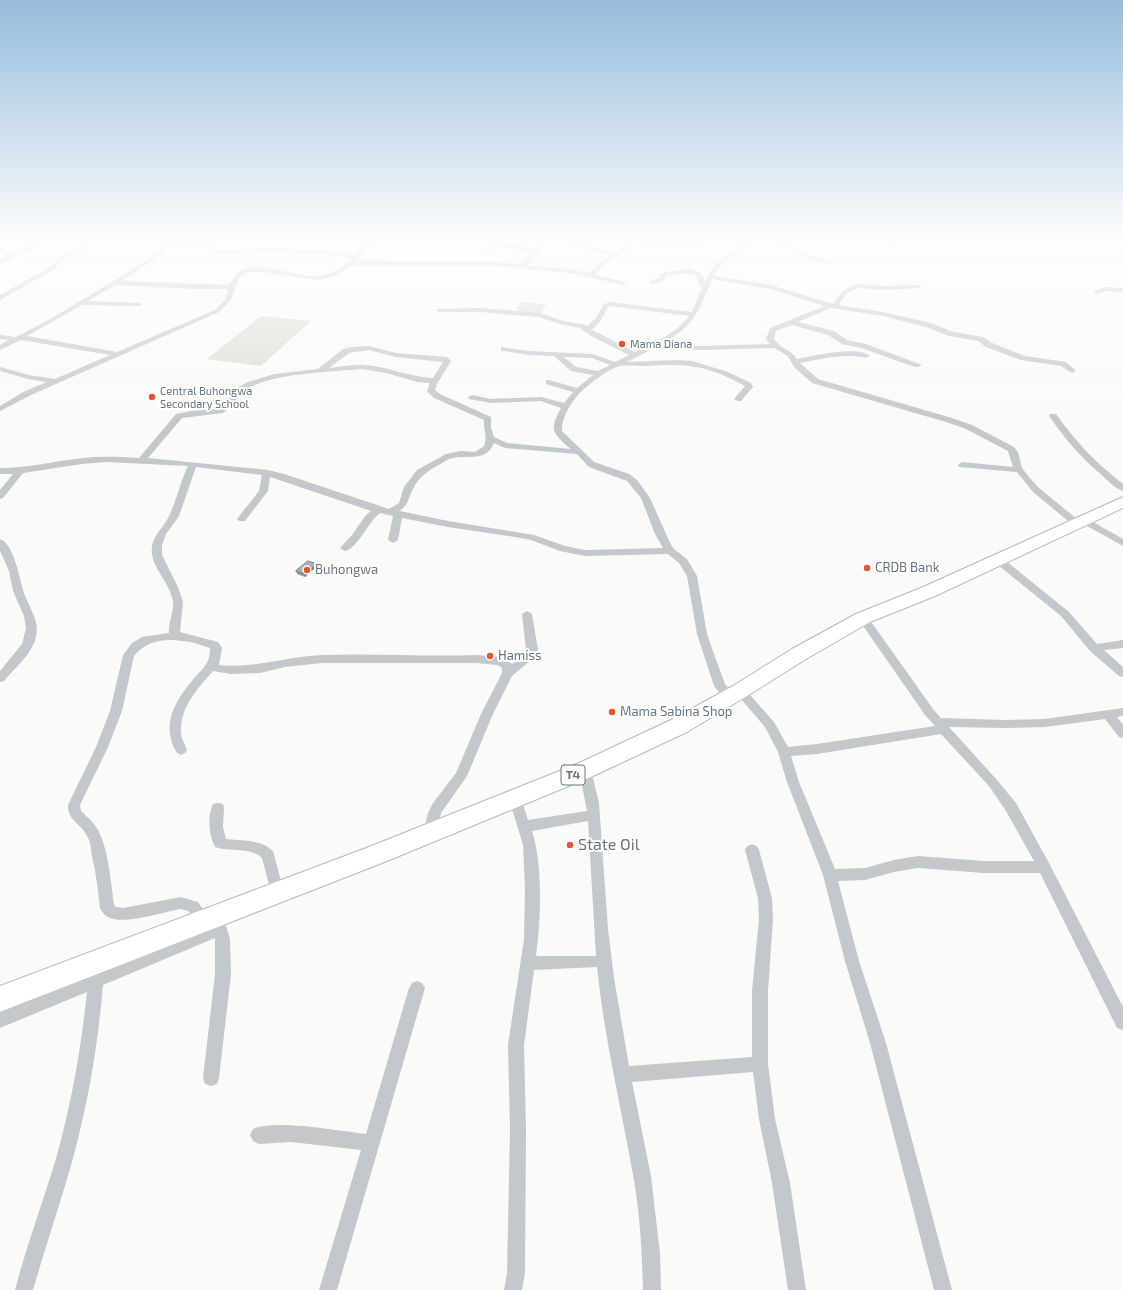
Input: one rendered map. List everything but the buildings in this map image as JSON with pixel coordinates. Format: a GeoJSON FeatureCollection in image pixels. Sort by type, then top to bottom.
{"type":"FeatureCollection","features":[{"type":"Feature","properties":{"kind":"highway","name":"T4"},"geometry":{"type":"LineString","coordinates":[[0,999],[214,922],[277,892],[430,833],[585,770],[679,726],[735,694],[799,654],[863,618],[928,592],[1123,502]]}},
{"type":"Feature","properties":{"kind":"street"},"geometry":{"type":"LineString","coordinates":[[0,348],[84,300]]}},
{"type":"Feature","properties":{"kind":"street"},"geometry":{"type":"LineString","coordinates":[[0,410],[28,393],[217,311],[228,300]]}},
{"type":"Feature","properties":{"kind":"street"},"geometry":{"type":"LineString","coordinates":[[589,329],[599,319],[609,300]]}},
{"type":"Feature","properties":{"kind":"street"},"geometry":{"type":"LineString","coordinates":[[700,300],[693,314],[680,329],[652,347],[617,364],[576,390],[565,406],[557,427],[557,432],[580,452],[590,464],[623,475],[634,482],[651,508],[655,525],[662,541],[670,551],[683,561],[692,576],[702,634],[720,686],[735,694],[770,725],[784,752],[793,782],[830,875],[852,961],[878,1043],[943,1290]]}},
{"type":"Feature","properties":{"kind":"street"},"geometry":{"type":"LineString","coordinates":[[817,300],[833,306],[859,312],[894,316],[928,325],[952,334],[980,339],[1014,355],[1058,363],[1072,371]]}},
{"type":"Feature","properties":{"kind":"street"},"geometry":{"type":"LineString","coordinates":[[838,300],[833,306],[778,327],[771,332],[770,339],[775,346],[791,355],[802,371],[815,381],[949,420],[1004,444],[1014,452],[1015,462],[1036,490],[1079,522],[1123,543]]}},
{"type":"Feature","properties":{"kind":"street"},"geometry":{"type":"LineString","coordinates":[[80,303],[139,305]]}},
{"type":"Feature","properties":{"kind":"street"},"geometry":{"type":"LineString","coordinates":[[606,304],[693,314]]}},
{"type":"Feature","properties":{"kind":"street"},"geometry":{"type":"LineString","coordinates":[[439,310],[481,310],[540,315],[562,323],[582,326],[589,329],[594,334],[635,355]]}},
{"type":"Feature","properties":{"kind":"street"},"geometry":{"type":"LineString","coordinates":[[790,322],[831,334],[845,342],[864,346],[918,365]]}},
{"type":"Feature","properties":{"kind":"street"},"geometry":{"type":"LineString","coordinates":[[0,338],[18,338],[118,354]]}},
{"type":"Feature","properties":{"kind":"street"},"geometry":{"type":"LineString","coordinates":[[652,347],[696,348],[775,346]]}},
{"type":"Feature","properties":{"kind":"street"},"geometry":{"type":"LineString","coordinates":[[652,347],[670,348]]}},
{"type":"Feature","properties":{"kind":"street"},"geometry":{"type":"LineString","coordinates":[[320,371],[346,351],[356,348],[369,348],[396,355],[444,359],[447,361],[431,390],[434,394],[488,419],[487,428],[491,439],[488,447],[477,455],[462,454],[449,456],[420,472],[409,487],[403,504],[395,513],[393,540]]}},
{"type":"Feature","properties":{"kind":"street"},"geometry":{"type":"LineString","coordinates":[[504,349],[521,352],[593,356],[617,364],[684,362],[724,374],[748,385],[748,389],[738,400]]}},
{"type":"Feature","properties":{"kind":"street"},"geometry":{"type":"LineString","coordinates":[[795,362],[818,357],[859,353],[866,356]]}},
{"type":"Feature","properties":{"kind":"street"},"geometry":{"type":"LineString","coordinates":[[556,354],[574,369],[601,374]]}},
{"type":"Feature","properties":{"kind":"street"},"geometry":{"type":"LineString","coordinates":[[142,460],[179,416],[191,413],[220,411],[225,408],[243,388],[262,379],[282,374],[362,367],[387,371],[417,380],[436,381]]}},
{"type":"Feature","properties":{"kind":"street"},"geometry":{"type":"LineString","coordinates":[[0,369],[28,377],[57,381]]}},
{"type":"Feature","properties":{"kind":"street"},"geometry":{"type":"LineString","coordinates":[[549,382],[576,390]]}},
{"type":"Feature","properties":{"kind":"street"},"geometry":{"type":"LineString","coordinates":[[472,397],[491,401],[536,399],[565,406]]}},
{"type":"Feature","properties":{"kind":"street"},"geometry":{"type":"LineString","coordinates":[[1053,416],[1064,432],[1086,458],[1123,488]]}},
{"type":"Feature","properties":{"kind":"street"},"geometry":{"type":"LineString","coordinates":[[491,439],[505,445],[580,452]]}},
{"type":"Feature","properties":{"kind":"street"},"geometry":{"type":"LineString","coordinates":[[0,471],[20,471],[82,460],[142,460],[193,464],[268,473],[297,481],[378,510],[448,524],[534,538],[563,549],[585,553],[670,551]]}},
{"type":"Feature","properties":{"kind":"street"},"geometry":{"type":"LineString","coordinates":[[176,635],[174,631],[178,602],[174,588],[157,555],[157,545],[161,534],[174,516],[185,482],[193,464]]}},
{"type":"Feature","properties":{"kind":"street"},"geometry":{"type":"LineString","coordinates":[[962,466],[1020,470]]}},
{"type":"Feature","properties":{"kind":"street"},"geometry":{"type":"LineString","coordinates":[[0,496],[20,471]]}},
{"type":"Feature","properties":{"kind":"street"},"geometry":{"type":"LineString","coordinates":[[242,519],[262,495],[265,487],[264,480],[268,473]]}},
{"type":"Feature","properties":{"kind":"street"},"geometry":{"type":"LineString","coordinates":[[345,548],[356,537],[369,516],[378,510]]}},
{"type":"Feature","properties":{"kind":"street"},"geometry":{"type":"LineString","coordinates":[[0,542],[10,560],[19,592],[31,619],[32,628],[30,640],[25,650],[0,678]]}},
{"type":"Feature","properties":{"kind":"street"},"geometry":{"type":"LineString","coordinates":[[997,559],[1065,614],[1094,648],[1123,673]]}},
{"type":"Feature","properties":{"kind":"street"},"geometry":{"type":"LineString","coordinates":[[430,833],[433,815],[436,808],[461,775],[487,714],[508,673],[530,656],[532,650],[527,614]]}},
{"type":"Feature","properties":{"kind":"street"},"geometry":{"type":"LineString","coordinates":[[863,618],[939,726],[993,783],[1011,807],[1044,867],[1123,1023]]}},
{"type":"Feature","properties":{"kind":"street"},"geometry":{"type":"LineString","coordinates":[[182,750],[176,738],[175,724],[181,706],[190,691],[213,664],[216,648],[214,645],[176,635],[146,640],[136,646],[129,654],[116,711],[102,747],[79,792],[74,805],[74,812],[89,827],[95,837],[103,876],[107,908],[114,913],[123,914],[182,903],[193,906],[214,922],[223,938],[223,974],[212,1078]]}},
{"type":"Feature","properties":{"kind":"street"},"geometry":{"type":"LineString","coordinates":[[1094,648],[1123,644]]}},
{"type":"Feature","properties":{"kind":"street"},"geometry":{"type":"LineString","coordinates":[[213,664],[219,669],[231,670],[260,669],[285,663],[322,659],[476,659],[501,661],[507,666],[508,673]]}},
{"type":"Feature","properties":{"kind":"street"},"geometry":{"type":"LineString","coordinates":[[784,752],[817,749],[939,726],[1045,723],[1123,712]]}},
{"type":"Feature","properties":{"kind":"street"},"geometry":{"type":"LineString","coordinates":[[1108,714],[1123,734]]}},
{"type":"Feature","properties":{"kind":"street"},"geometry":{"type":"LineString","coordinates":[[585,770],[593,803],[601,929],[606,978],[629,1114],[642,1176],[652,1290]]}},
{"type":"Feature","properties":{"kind":"street"},"geometry":{"type":"LineString","coordinates":[[513,1290],[516,1273],[518,1129],[516,1044],[531,939],[532,887],[530,845],[515,799]]}},
{"type":"Feature","properties":{"kind":"street"},"geometry":{"type":"LineString","coordinates":[[218,808],[216,827],[220,843],[264,851],[268,855],[277,892]]}},
{"type":"Feature","properties":{"kind":"street"},"geometry":{"type":"LineString","coordinates":[[524,825],[532,826],[586,816]]}},
{"type":"Feature","properties":{"kind":"street"},"geometry":{"type":"LineString","coordinates":[[752,850],[765,898],[766,919],[760,991],[760,1064],[767,1119],[781,1183],[797,1290]]}},
{"type":"Feature","properties":{"kind":"street"},"geometry":{"type":"LineString","coordinates":[[830,875],[865,874],[894,866],[918,862],[984,867],[1044,867]]}},
{"type":"Feature","properties":{"kind":"street"},"geometry":{"type":"LineString","coordinates":[[0,1021],[96,982],[214,922]]}},
{"type":"Feature","properties":{"kind":"street"},"geometry":{"type":"LineString","coordinates":[[528,963],[594,962]]}},
{"type":"Feature","properties":{"kind":"street"},"geometry":{"type":"LineString","coordinates":[[24,1290],[57,1185],[77,1110],[92,1031],[96,982]]}},
{"type":"Feature","properties":{"kind":"street"},"geometry":{"type":"LineString","coordinates":[[328,1290],[417,988]]}},
{"type":"Feature","properties":{"kind":"street"},"geometry":{"type":"LineString","coordinates":[[623,1075],[760,1064]]}},
{"type":"Feature","properties":{"kind":"street"},"geometry":{"type":"LineString","coordinates":[[259,1135],[291,1134],[371,1143]]}},
{"type":"Feature","properties":{"kind":"shaded area"},"geometry":{"type":"Polygon","coordinates":[[[519,302],[546,304],[541,314],[517,312],[519,302]]]}},
{"type":"Feature","properties":{"kind":"shaded area"},"geometry":{"type":"Polygon","coordinates":[[[261,316],[311,321],[261,366],[207,359],[261,316]]]}},
{"type":"Feature","properties":{"kind":"place","name":"Mama Diana"},"geometry":{"type":"Point","coordinates":[622,344]}},
{"type":"Feature","properties":{"kind":"place","name":"Central Buhongwa Secondary School"},"geometry":{"type":"Point","coordinates":[152,397]}},
{"type":"Feature","properties":{"kind":"place","name":"CRDB Bank"},"geometry":{"type":"Point","coordinates":[867,568]}},
{"type":"Feature","properties":{"kind":"place","name":"Buhongwa"},"geometry":{"type":"Point","coordinates":[307,570]}},
{"type":"Feature","properties":{"kind":"place","name":"Hamiss"},"geometry":{"type":"Point","coordinates":[490,656]}},
{"type":"Feature","properties":{"kind":"place","name":"Mama Sabina Shop"},"geometry":{"type":"Point","coordinates":[612,712]}},
{"type":"Feature","properties":{"kind":"place","name":"State Oil"},"geometry":{"type":"Point","coordinates":[570,845]}}]}
